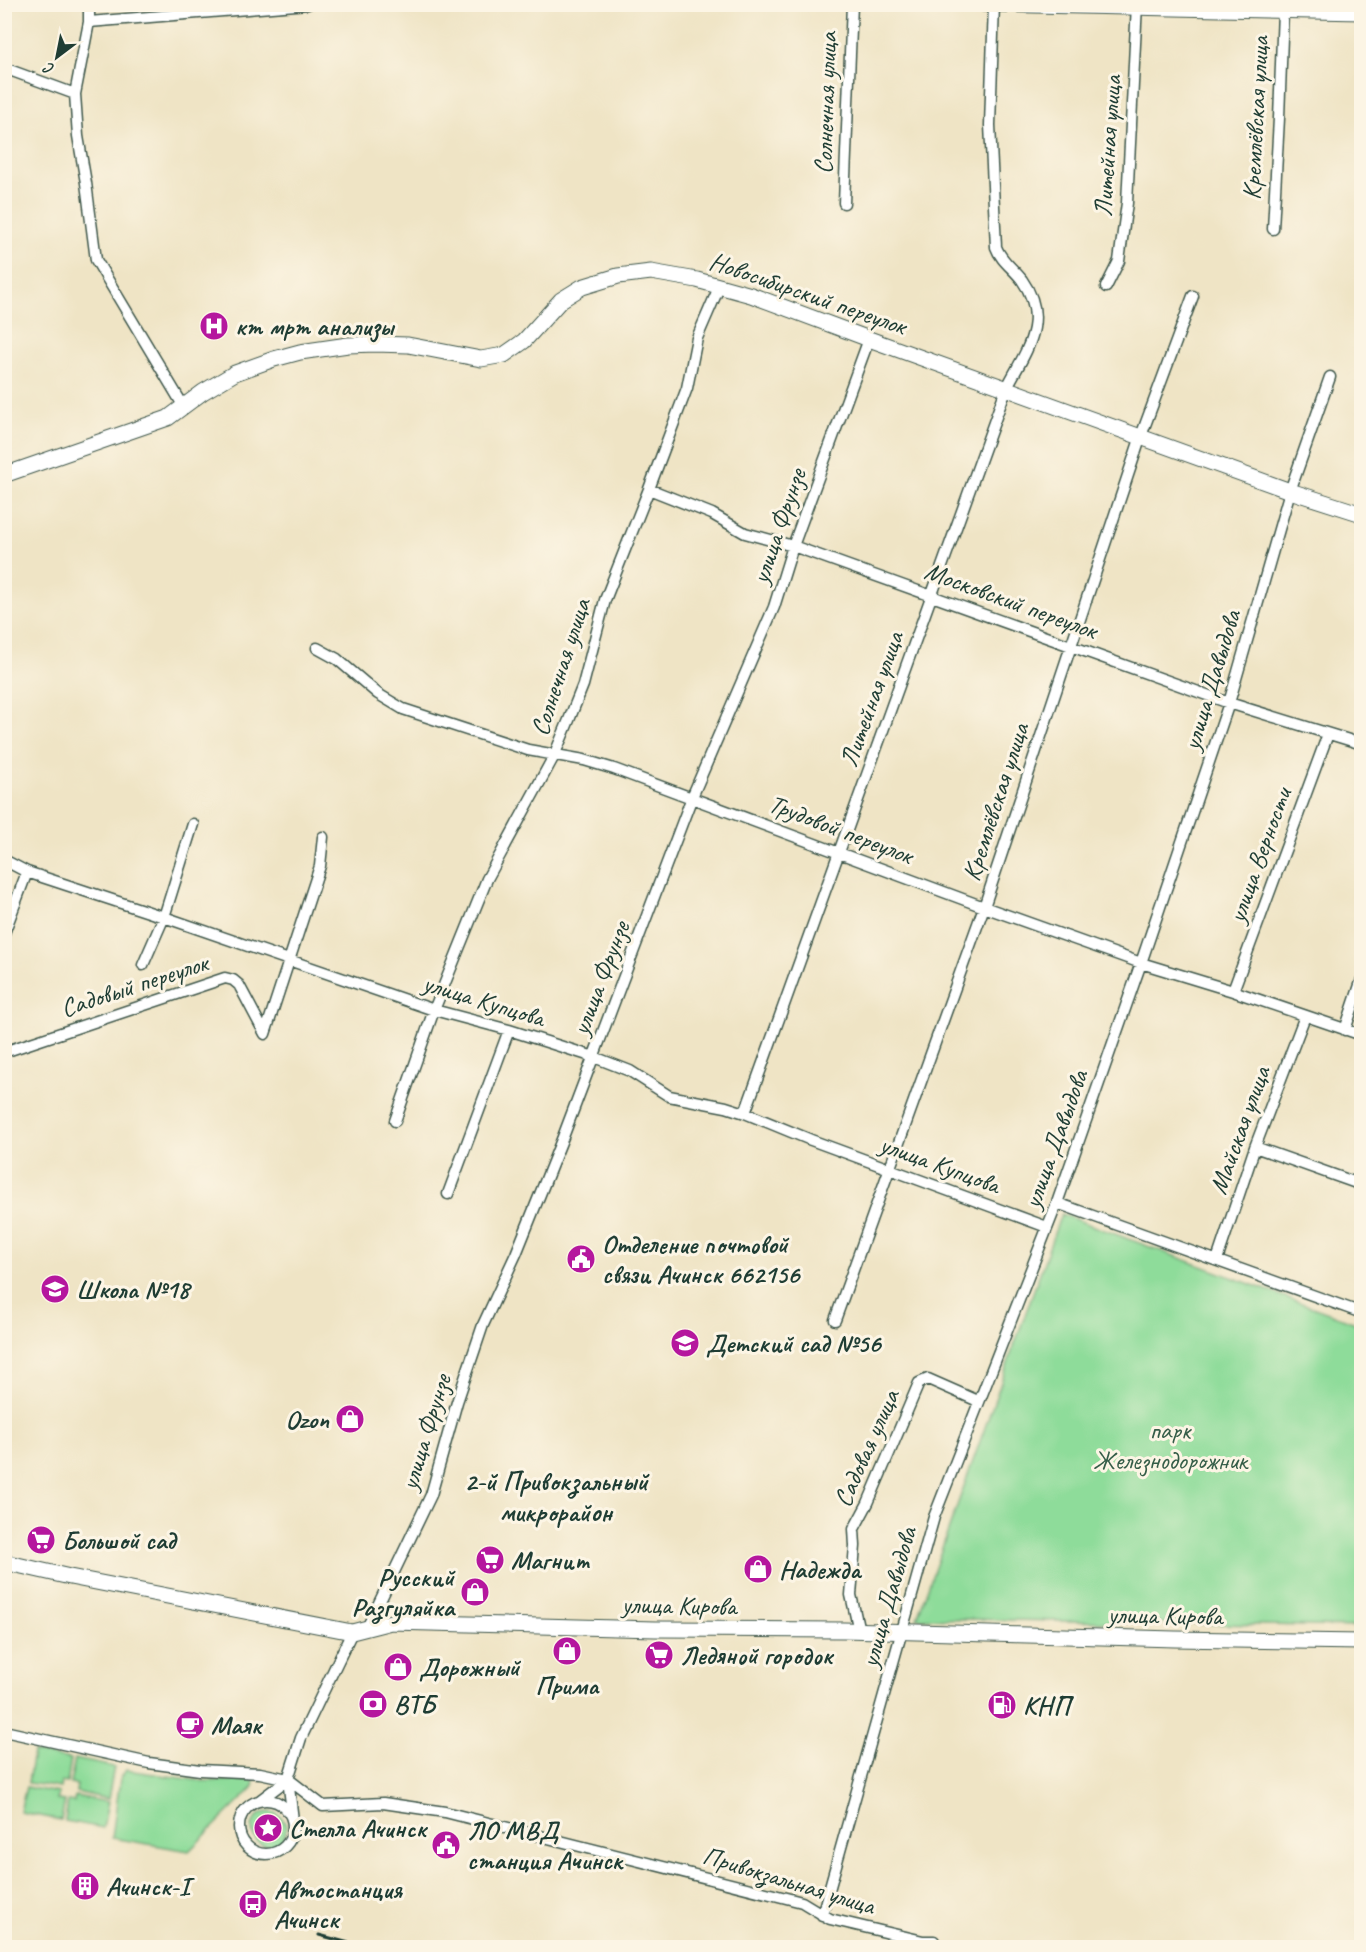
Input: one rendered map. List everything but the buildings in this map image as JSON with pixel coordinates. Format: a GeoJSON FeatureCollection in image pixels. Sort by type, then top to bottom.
{"type":"FeatureCollection","features":[{"type":"Feature","properties":{"kind":"street"},"geometry":{"type":"LineString","coordinates":[[89,4],[89,22],[75,94],[78,136],[96,260],[184,407]]}},
{"type":"Feature","properties":{"kind":"street"},"geometry":{"type":"LineString","coordinates":[[89,22],[308,4]]}},
{"type":"Feature","properties":{"kind":"street","name":"Солнечная улица"},"geometry":{"type":"LineString","coordinates":[[844,203],[852,4]]}},
{"type":"Feature","properties":{"kind":"street"},"geometry":{"type":"LineString","coordinates":[[984,4],[1137,5],[1362,12]]}},
{"type":"Feature","properties":{"kind":"street","name":"Литейная улица"},"geometry":{"type":"LineString","coordinates":[[745,1113],[1006,388],[1034,332],[1036,323],[1031,300],[1021,279],[1002,259],[996,247],[990,125],[994,5]]}},
{"type":"Feature","properties":{"kind":"street","name":"Литейная улица"},"geometry":{"type":"LineString","coordinates":[[1106,286],[1119,261],[1124,232],[1131,152],[1137,5]]}},
{"type":"Feature","properties":{"kind":"street","name":"Кремлёвская улица"},"geometry":{"type":"LineString","coordinates":[[1273,229],[1280,118],[1283,10]]}},
{"type":"Feature","properties":{"kind":"street"},"geometry":{"type":"LineString","coordinates":[[4,68],[75,94]]}},
{"type":"Feature","properties":{"kind":"street","name":"Новосибирский переулок"},"geometry":{"type":"LineString","coordinates":[[4,475],[168,417],[235,373],[300,352],[348,345],[375,344],[408,345],[480,359],[504,355],[524,341],[561,300],[582,287],[618,276],[651,272],[720,285],[751,295],[1290,491],[1362,514]]}},
{"type":"Feature","properties":{"kind":"street","name":"Солнечная улица"},"geometry":{"type":"LineString","coordinates":[[395,1121],[434,1010],[487,879],[554,756],[583,685],[605,600],[690,376],[697,338],[720,285]]}},
{"type":"Feature","properties":{"kind":"street","name":"Кремлёвская улица"},"geometry":{"type":"LineString","coordinates":[[835,1320],[984,907],[1141,436],[1193,296]]}},
{"type":"Feature","properties":{"kind":"street","name":"улица Фрунзе"},"geometry":{"type":"LineString","coordinates":[[288,1779],[301,1738],[431,1495],[457,1402],[483,1325],[516,1254],[594,1057],[692,797],[774,607],[793,546],[869,339]]}},
{"type":"Feature","properties":{"kind":"street","name":"улица Давыдова"},"geometry":{"type":"LineString","coordinates":[[822,1915],[934,1517],[1057,1203],[1141,963],[1229,703],[1290,491],[1330,377]]}},
{"type":"Feature","properties":{"kind":"street","name":"Московский переулок"},"geometry":{"type":"LineString","coordinates":[[649,489],[712,514],[745,532],[793,546],[1229,703],[1362,744]]}},
{"type":"Feature","properties":{"kind":"street","name":"Трудовой переулок"},"geometry":{"type":"LineString","coordinates":[[317,648],[337,659],[395,706],[528,750],[584,760],[614,769],[1141,963],[1233,991],[1362,1035]]}},
{"type":"Feature","properties":{"kind":"street","name":"улица Верности"},"geometry":{"type":"LineString","coordinates":[[1233,991],[1328,734]]}},
{"type":"Feature","properties":{"kind":"street"},"geometry":{"type":"LineString","coordinates":[[142,965],[164,917],[193,824]]}},
{"type":"Feature","properties":{"kind":"street"},"geometry":{"type":"LineString","coordinates":[[290,960],[320,866],[322,837]]}},
{"type":"Feature","properties":{"kind":"street","name":"улица Купцова"},"geometry":{"type":"LineString","coordinates":[[4,860],[27,872],[434,1010],[509,1030],[594,1057],[630,1071],[669,1096],[745,1113],[890,1170],[1047,1227]]}},
{"type":"Feature","properties":{"kind":"street"},"geometry":{"type":"LineString","coordinates":[[4,933],[27,872]]}},
{"type":"Feature","properties":{"kind":"street","name":"Садовый переулок"},"geometry":{"type":"LineString","coordinates":[[4,1052],[225,978],[233,980],[245,993],[265,1034],[290,960]]}},
{"type":"Feature","properties":{"kind":"street"},"geometry":{"type":"LineString","coordinates":[[1344,1030],[1362,979]]}},
{"type":"Feature","properties":{"kind":"street","name":"Майская улица"},"geometry":{"type":"LineString","coordinates":[[1217,1260],[1255,1147],[1305,1016]]}},
{"type":"Feature","properties":{"kind":"street"},"geometry":{"type":"LineString","coordinates":[[448,1194],[509,1030]]}},
{"type":"Feature","properties":{"kind":"street"},"geometry":{"type":"LineString","coordinates":[[1255,1147],[1362,1185]]}},
{"type":"Feature","properties":{"kind":"street"},"geometry":{"type":"LineString","coordinates":[[1057,1203],[1362,1313]]}},
{"type":"Feature","properties":{"kind":"street","name":"Садовая улица"},"geometry":{"type":"LineString","coordinates":[[859,1631],[851,1594],[854,1529],[868,1503],[919,1383],[928,1380],[978,1401]]}},
{"type":"Feature","properties":{"kind":"street","name":"улица Кирова"},"geometry":{"type":"LineString","coordinates":[[4,1562],[80,1579],[359,1630],[391,1622],[655,1629],[1362,1641]]}},
{"type":"Feature","properties":{"kind":"street","name":"Привокзальная улица"},"geometry":{"type":"LineString","coordinates":[[4,1731],[148,1763],[200,1770],[260,1773],[288,1779],[323,1806],[383,1803],[445,1812],[802,1902],[822,1915],[923,1941],[934,1941]]}},
{"type":"Feature","properties":{"kind":"street"},"geometry":{"type":"LineString","coordinates":[[288,1779],[294,1830],[290,1840],[284,1848],[274,1853],[264,1854],[253,1851],[245,1844],[240,1834],[239,1824],[245,1811],[288,1779]]}},
{"type":"Feature","properties":{"kind":"street"},"geometry":{"type":"LineString","coordinates":[[259,1801],[270,1800],[280,1803],[289,1811],[293,1820]]}},
{"type":"Feature","properties":{"kind":"green space","name":"парк Железнодорожник"},"geometry":{"type":"Polygon","coordinates":[[[1061,1214],[1361,1325],[1361,1627],[917,1618],[1061,1214]]]}},
{"type":"Feature","properties":{"kind":"green space"},"geometry":{"type":"Polygon","coordinates":[[[33,1752],[71,1759],[67,1783],[61,1782],[60,1788],[28,1783],[33,1752]]]}},
{"type":"Feature","properties":{"kind":"green space"},"geometry":{"type":"Polygon","coordinates":[[[75,1759],[114,1767],[108,1799],[76,1792],[77,1785],[70,1784],[75,1759]]]}},
{"type":"Feature","properties":{"kind":"green space"},"geometry":{"type":"Polygon","coordinates":[[[126,1770],[202,1781],[254,1780],[253,1788],[189,1851],[112,1838],[120,1779],[126,1770]]]}},
{"type":"Feature","properties":{"kind":"green space"},"geometry":{"type":"Polygon","coordinates":[[[26,1787],[59,1793],[57,1800],[65,1801],[61,1820],[20,1812],[26,1787]]]}},
{"type":"Feature","properties":{"kind":"green space"},"geometry":{"type":"Polygon","coordinates":[[[75,1796],[108,1802],[103,1828],[65,1821],[68,1801],[74,1802],[75,1796]]]}},
{"type":"Feature","properties":{"kind":"green space"},"geometry":{"type":"Polygon","coordinates":[[[269,1812],[281,1817],[286,1829],[281,1841],[269,1846],[257,1841],[252,1829],[257,1817],[269,1812]]]}},
{"type":"Feature","properties":{"kind":"railway"},"geometry":{"type":"LineString","coordinates":[[319,1935],[368,1948]]}},
{"type":"Feature","properties":{"kind":"railway"},"geometry":{"type":"LineString","coordinates":[[4,1947],[8,1948]]}},
{"type":"Feature","properties":{"kind":"place","name":"кт мрт анализы"},"geometry":{"type":"Point","coordinates":[214,326]}},
{"type":"Feature","properties":{"kind":"place","name":"Отделение почтовой связи Ачинск 662156"},"geometry":{"type":"Point","coordinates":[581,1259]}},
{"type":"Feature","properties":{"kind":"place","name":"Школа №18"},"geometry":{"type":"Point","coordinates":[55,1289]}},
{"type":"Feature","properties":{"kind":"place","name":"Детский сад №56"},"geometry":{"type":"Point","coordinates":[685,1343]}},
{"type":"Feature","properties":{"kind":"place","name":"Ozon"},"geometry":{"type":"Point","coordinates":[350,1419]}},
{"type":"Feature","properties":{"kind":"place","name":"Большой сад"},"geometry":{"type":"Point","coordinates":[41,1540]}},
{"type":"Feature","properties":{"kind":"place","name":"Магнит"},"geometry":{"type":"Point","coordinates":[490,1560]}},
{"type":"Feature","properties":{"kind":"place","name":"Надежда"},"geometry":{"type":"Point","coordinates":[758,1569]}},
{"type":"Feature","properties":{"kind":"place","name":"Русский Разгуляйка"},"geometry":{"type":"Point","coordinates":[475,1592]}},
{"type":"Feature","properties":{"kind":"place","name":"Прима"},"geometry":{"type":"Point","coordinates":[567,1651]}},
{"type":"Feature","properties":{"kind":"place","name":"Ледяной городок"},"geometry":{"type":"Point","coordinates":[659,1655]}},
{"type":"Feature","properties":{"kind":"place","name":"Дорожный"},"geometry":{"type":"Point","coordinates":[398,1667]}},
{"type":"Feature","properties":{"kind":"place","name":"ВТБ"},"geometry":{"type":"Point","coordinates":[373,1704]}},
{"type":"Feature","properties":{"kind":"place","name":"КНП"},"geometry":{"type":"Point","coordinates":[1002,1705]}},
{"type":"Feature","properties":{"kind":"place","name":"Маяк"},"geometry":{"type":"Point","coordinates":[190,1725]}},
{"type":"Feature","properties":{"kind":"place","name":"Стелла Ачинск"},"geometry":{"type":"Point","coordinates":[268,1828]}},
{"type":"Feature","properties":{"kind":"place","name":"ЛО МВД станция Ачинск"},"geometry":{"type":"Point","coordinates":[446,1845]}},
{"type":"Feature","properties":{"kind":"place","name":"Ачинск-I"},"geometry":{"type":"Point","coordinates":[85,1886]}},
{"type":"Feature","properties":{"kind":"place","name":"Автостанция Ачинск"},"geometry":{"type":"Point","coordinates":[253,1904]}},
{"type":"Feature","properties":{"kind":"district","name":"2-й Привокзальный микрорайон"},"geometry":{"type":"Point","coordinates":[556,1496]}}]}
